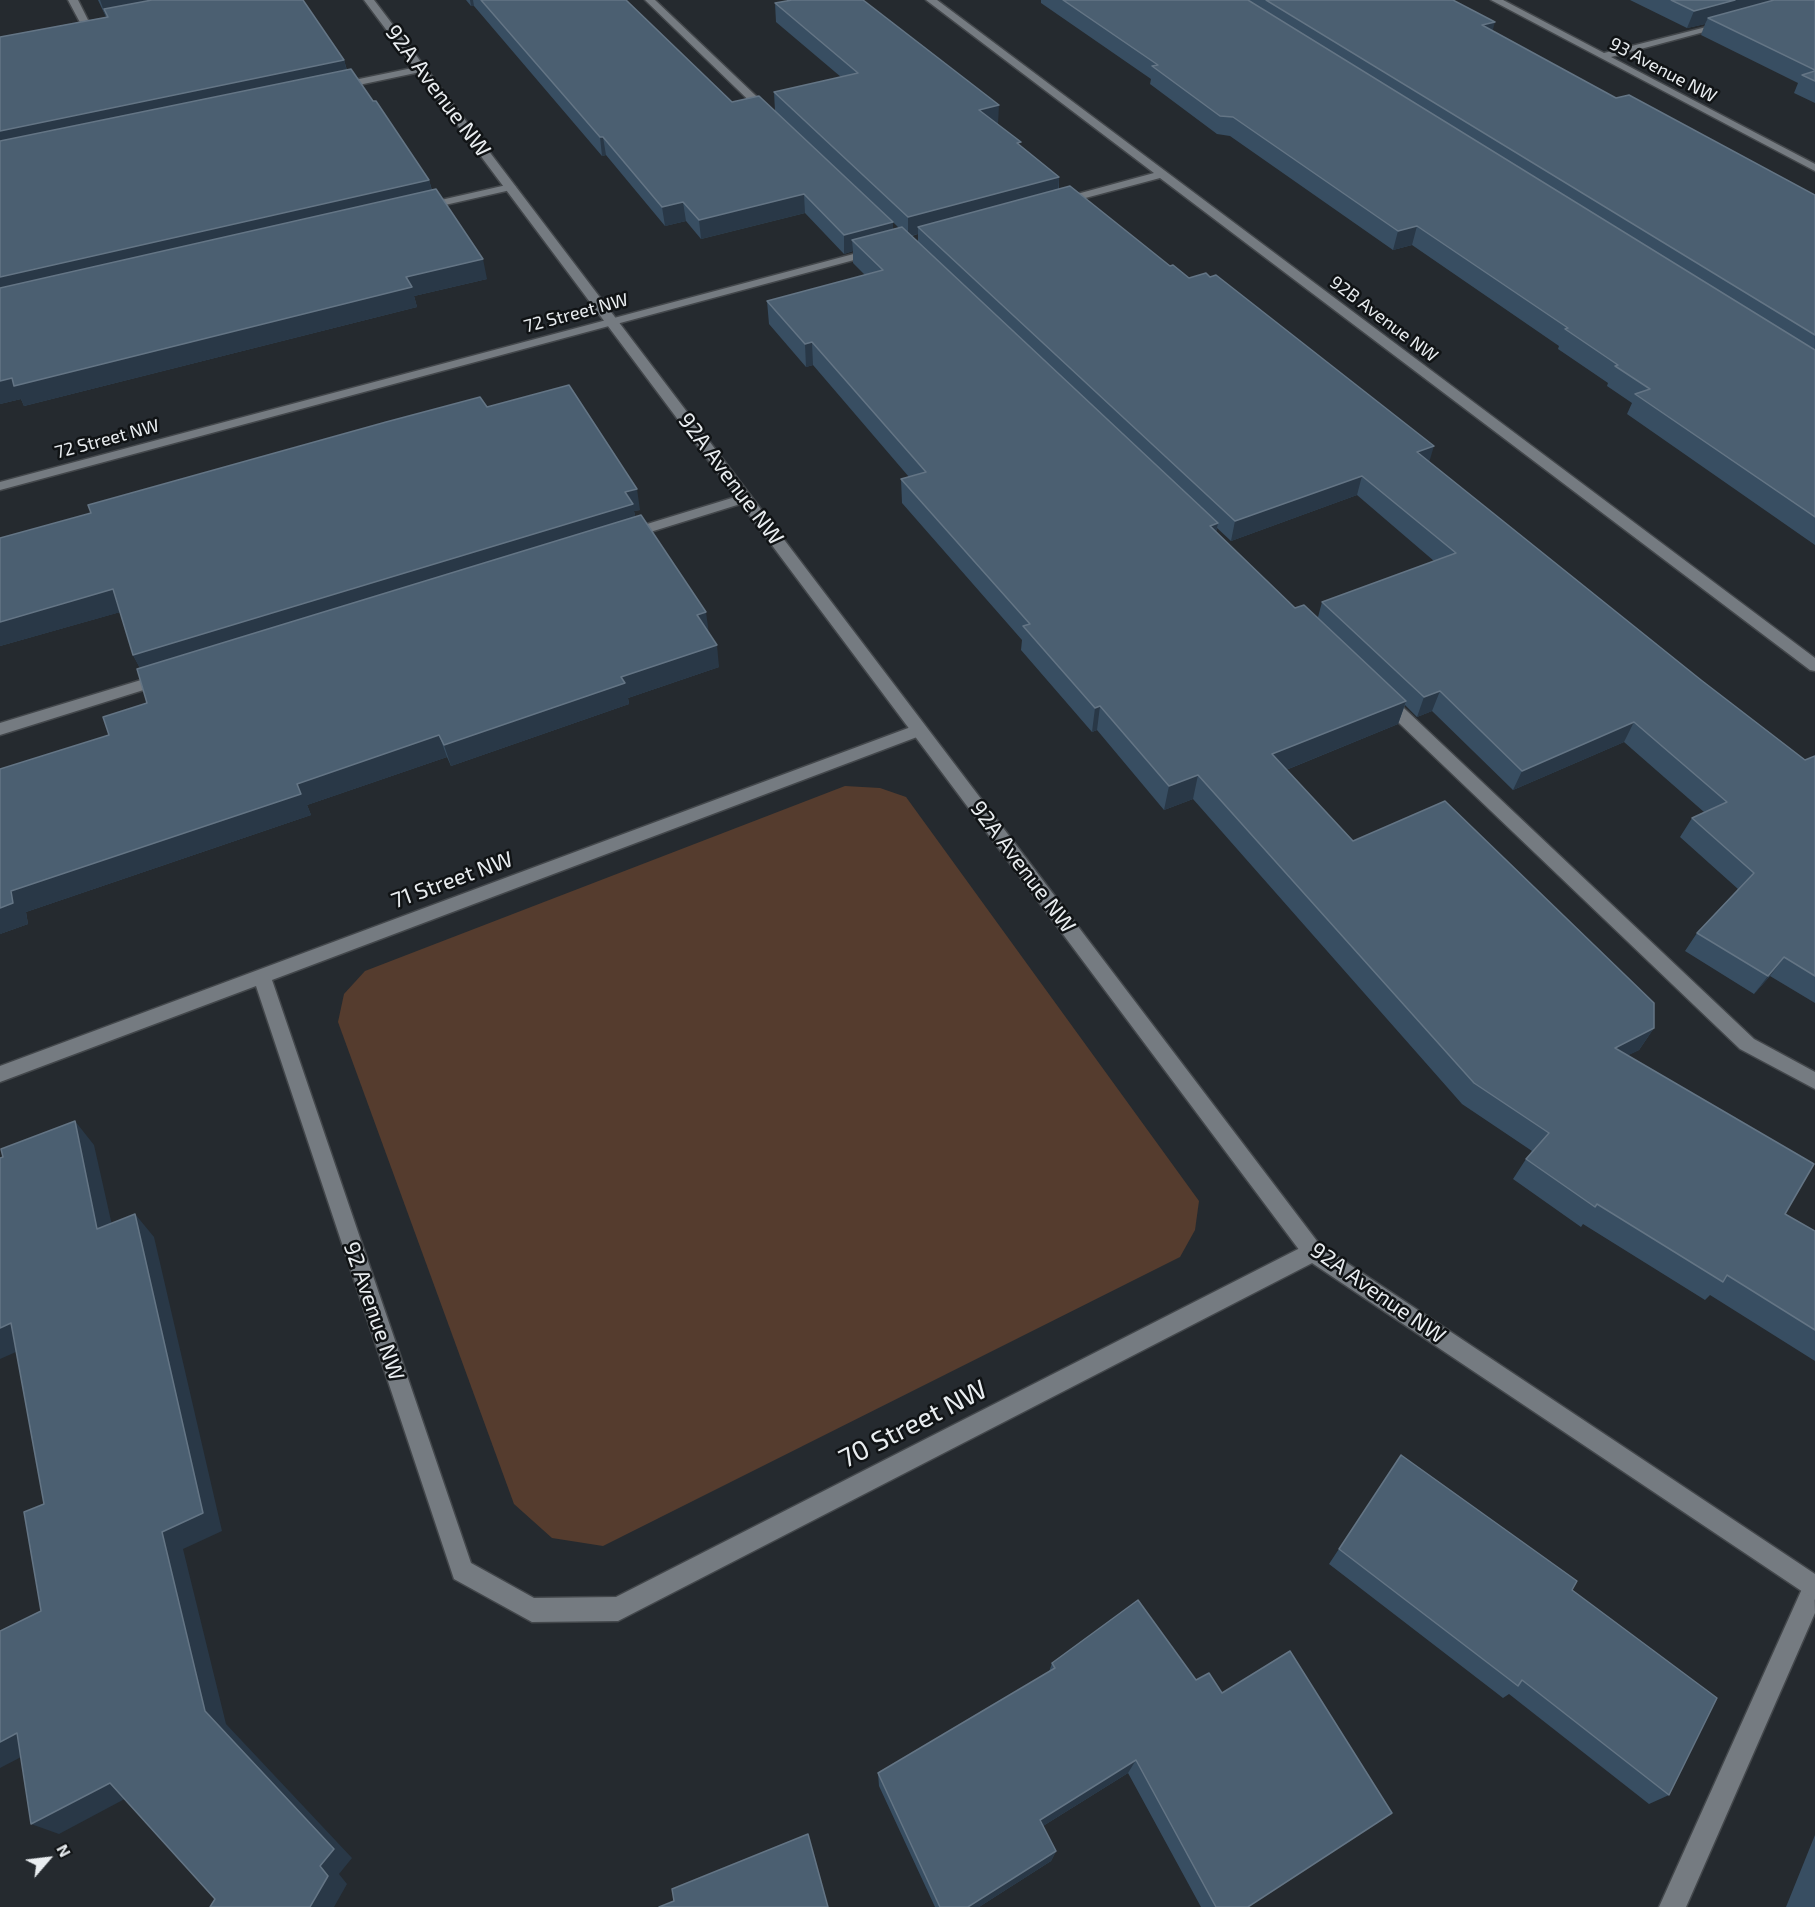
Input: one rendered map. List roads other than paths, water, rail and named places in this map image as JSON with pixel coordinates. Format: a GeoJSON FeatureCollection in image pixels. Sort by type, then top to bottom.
{"type":"FeatureCollection","features":[{"type":"Feature","properties":{"kind":"street"},"geometry":{"type":"LineString","coordinates":[[74,0],[86,26]]}},
{"type":"Feature","properties":{"kind":"street","name":"92A Avenue NW"},"geometry":{"type":"LineString","coordinates":[[369,0],[1313,1252],[1815,1588]]}},
{"type":"Feature","properties":{"kind":"street"},"geometry":{"type":"LineString","coordinates":[[650,0],[777,122]]}},
{"type":"Feature","properties":{"kind":"street","name":"92B Avenue NW"},"geometry":{"type":"LineString","coordinates":[[932,0],[1815,666]]}},
{"type":"Feature","properties":{"kind":"street","name":"93 Avenue NW"},"geometry":{"type":"LineString","coordinates":[[1496,0],[1815,168]]}},
{"type":"Feature","properties":{"kind":"street"},"geometry":{"type":"LineString","coordinates":[[1603,56],[1735,21]]}},
{"type":"Feature","properties":{"kind":"street"},"geometry":{"type":"LineString","coordinates":[[75,28],[97,24]]}},
{"type":"Feature","properties":{"kind":"street"},"geometry":{"type":"LineString","coordinates":[[328,88],[422,69]]}},
{"type":"Feature","properties":{"kind":"street"},"geometry":{"type":"LineString","coordinates":[[1050,204],[1162,174]]}},
{"type":"Feature","properties":{"kind":"street"},"geometry":{"type":"LineString","coordinates":[[406,211],[510,187]]}},
{"type":"Feature","properties":{"kind":"street","name":"72 Street NW"},"geometry":{"type":"LineString","coordinates":[[0,486],[894,246]]}},
{"type":"Feature","properties":{"kind":"street"},"geometry":{"type":"LineString","coordinates":[[608,541],[745,498]]}},
{"type":"Feature","properties":{"kind":"street"},"geometry":{"type":"LineString","coordinates":[[0,729],[183,672]]}},
{"type":"Feature","properties":{"kind":"street"},"geometry":{"type":"LineString","coordinates":[[1374,689],[1747,1044],[1815,1081]]}},
{"type":"Feature","properties":{"kind":"street","name":"71 Street NW"},"geometry":{"type":"LineString","coordinates":[[0,1074],[920,730]]}},
{"type":"Feature","properties":{"kind":"street","name":"92 Avenue NW"},"geometry":{"type":"LineString","coordinates":[[261,975],[462,1571],[532,1610]]}},
{"type":"Feature","properties":{"kind":"street","name":"70 Street NW"},"geometry":{"type":"LineString","coordinates":[[532,1610],[618,1609],[1313,1252]]}},
{"type":"Feature","properties":{"kind":"street"},"geometry":{"type":"LineString","coordinates":[[1672,1907],[1815,1588]]}}]}
